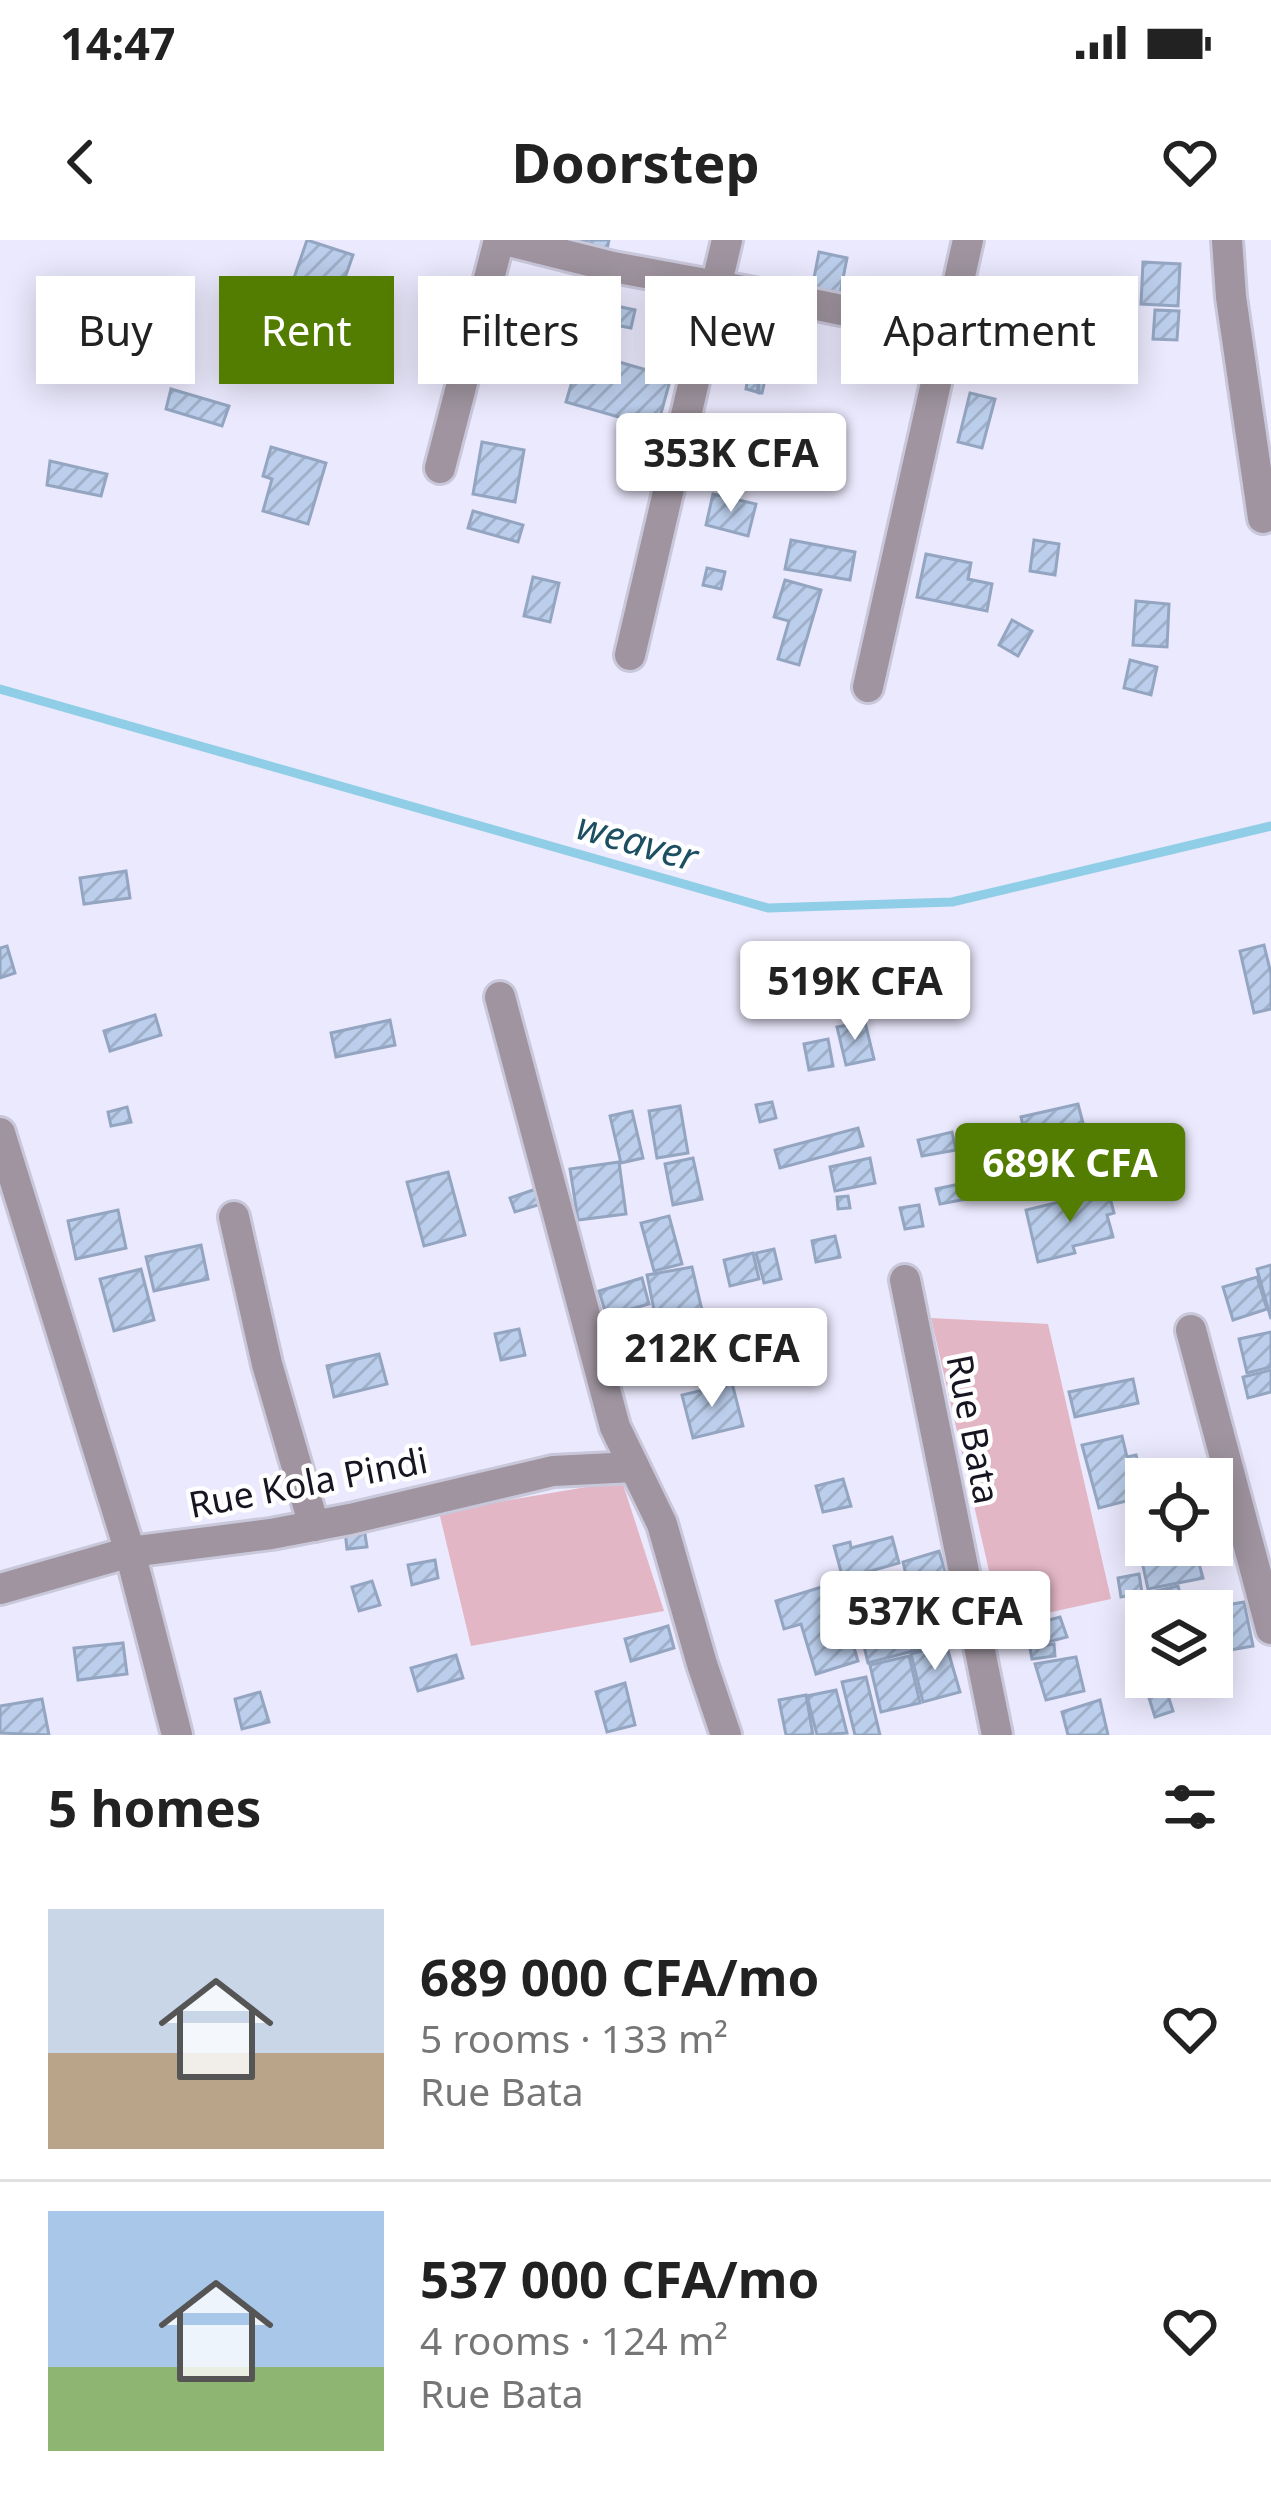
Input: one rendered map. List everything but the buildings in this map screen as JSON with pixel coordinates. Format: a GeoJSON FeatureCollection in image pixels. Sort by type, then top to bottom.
{"type":"FeatureCollection","features":[{"type":"Feature","properties":{"kind":"street"},"geometry":{"type":"LineString","coordinates":[[440,468],[502,240],[662,276]]}},
{"type":"Feature","properties":{"kind":"street"},"geometry":{"type":"LineString","coordinates":[[718,276],[727,240]]}},
{"type":"Feature","properties":{"kind":"street"},"geometry":{"type":"LineString","coordinates":[[960,276],[968,240]]}},
{"type":"Feature","properties":{"kind":"street"},"geometry":{"type":"LineString","coordinates":[[1227,240],[1263,518]]}},
{"type":"Feature","properties":{"kind":"street"},"geometry":{"type":"LineString","coordinates":[[630,655],[693,384]]}},
{"type":"Feature","properties":{"kind":"street"},"geometry":{"type":"LineString","coordinates":[[868,687],[936,384]]}},
{"type":"Feature","properties":{"kind":"street"},"geometry":{"type":"LineString","coordinates":[[500,997],[615,1427],[662,1524],[726,1735]]}},
{"type":"Feature","properties":{"kind":"street"},"geometry":{"type":"LineString","coordinates":[[0,1133],[130,1552],[177,1735]]}},
{"type":"Feature","properties":{"kind":"street"},"geometry":{"type":"LineString","coordinates":[[234,1217],[267,1364],[314,1526]]}},
{"type":"Feature","properties":{"kind":"street","name":"Rue Bata"},"geometry":{"type":"LineString","coordinates":[[905,1280],[997,1735]]}},
{"type":"Feature","properties":{"kind":"street"},"geometry":{"type":"LineString","coordinates":[[1191,1330],[1271,1629]]}},
{"type":"Feature","properties":{"kind":"street","name":"Rue Kola Pindi"},"geometry":{"type":"LineString","coordinates":[[0,1589],[130,1552],[314,1526],[553,1471],[634,1467]]}},
{"type":"Feature","properties":{"kind":"shaded area"},"geometry":{"type":"Polygon","coordinates":[[[931,1318],[1048,1324],[1111,1599],[1001,1623],[931,1318]]]}},
{"type":"Feature","properties":{"kind":"shaded area"},"geometry":{"type":"Polygon","coordinates":[[[622,1481],[664,1611],[471,1646],[439,1512],[622,1481]]]}},
{"type":"Feature","properties":{"kind":"waterway","name":"weaver"},"geometry":{"type":"LineString","coordinates":[[0,689],[768,908],[952,902],[1271,826]]}}]}
